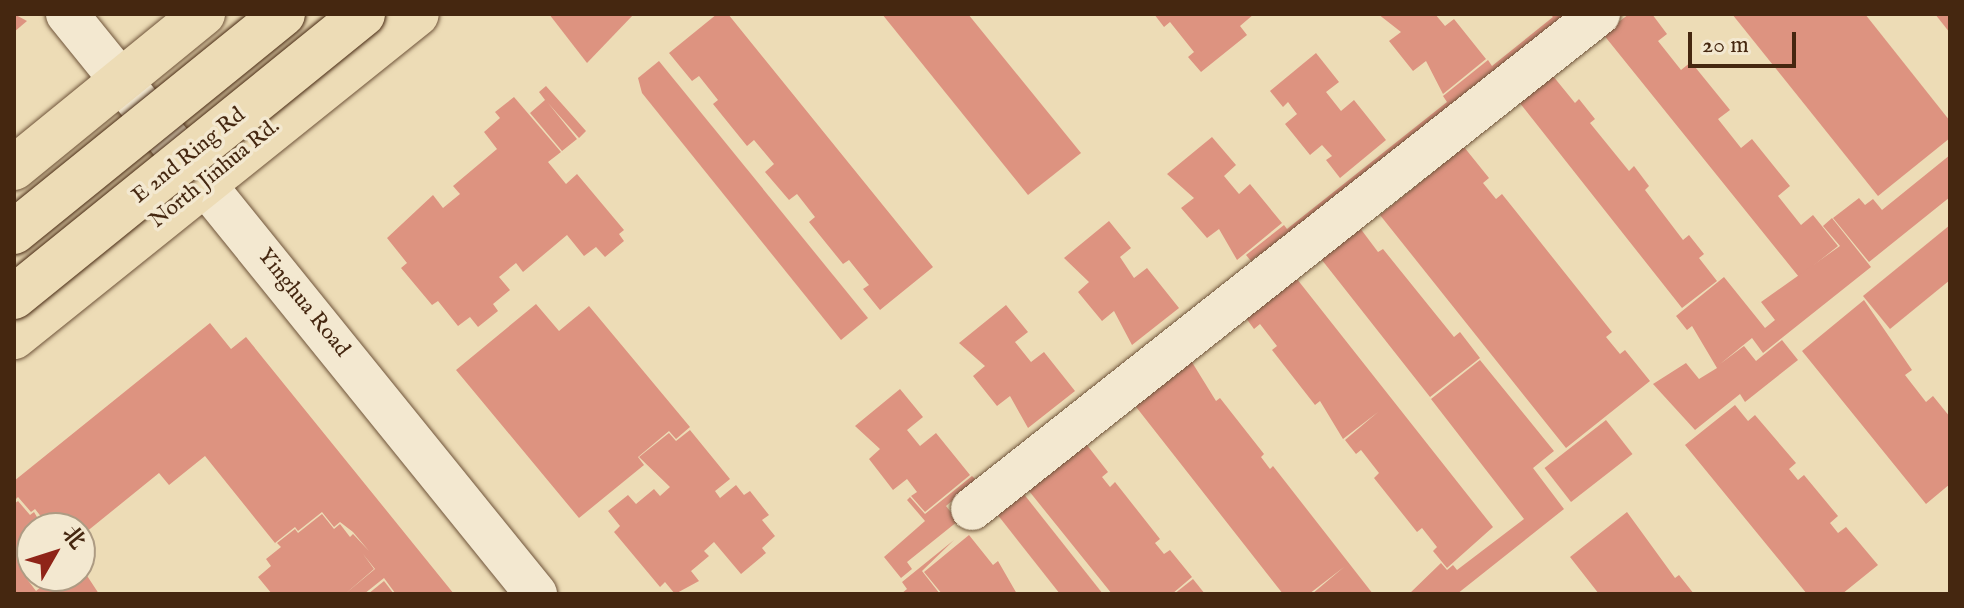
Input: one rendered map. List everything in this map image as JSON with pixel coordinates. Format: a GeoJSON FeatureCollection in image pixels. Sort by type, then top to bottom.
{"type":"FeatureCollection","features":[{"type":"Feature","properties":{"kind":"main road"},"geometry":{"type":"LineString","coordinates":[[14,168],[203,14]]}},
{"type":"Feature","properties":{"kind":"main road"},"geometry":{"type":"LineString","coordinates":[[14,232],[283,14]]}},
{"type":"Feature","properties":{"kind":"main road","name":"E 2nd Ring Rd"},"geometry":{"type":"LineString","coordinates":[[14,297],[363,14]]}},
{"type":"Feature","properties":{"kind":"main road","name":"North Jinhua Rd."},"geometry":{"type":"LineString","coordinates":[[14,337],[417,14]]}},
{"type":"Feature","properties":{"kind":"street","name":"Yinghua Road"},"geometry":{"type":"LineString","coordinates":[[67,14],[536,594]]}},
{"type":"Feature","properties":{"kind":"street"},"geometry":{"type":"LineString","coordinates":[[972,509],[1599,14]]}},
{"type":"Feature","properties":{"kind":"building"},"geometry":{"type":"Polygon","coordinates":[[[14,14],[27,21],[14,32],[14,14]]]}},
{"type":"Feature","properties":{"kind":"building"},"geometry":{"type":"Polygon","coordinates":[[[549,14],[634,14],[587,63],[549,14]]]}},
{"type":"Feature","properties":{"kind":"building"},"geometry":{"type":"Polygon","coordinates":[[[717,14],[728,14],[933,267],[880,310],[863,289],[869,285],[849,260],[843,264],[809,222],[815,217],[797,194],[789,200],[765,172],[774,164],[754,140],[747,146],[713,104],[718,100],[699,76],[692,81],[669,53],[717,14]]]}},
{"type":"Feature","properties":{"kind":"building"},"geometry":{"type":"Polygon","coordinates":[[[882,14],[968,14],[1081,153],[1028,195],[882,14]]]}},
{"type":"Feature","properties":{"kind":"building"},"geometry":{"type":"Polygon","coordinates":[[[1154,14],[1254,14],[1240,26],[1247,35],[1201,72],[1188,57],[1194,52],[1170,22],[1164,27],[1154,14]]]}},
{"type":"Feature","properties":{"kind":"building"},"geometry":{"type":"Polygon","coordinates":[[[1378,14],[1435,14],[1445,26],[1454,19],[1486,59],[1443,94],[1426,61],[1413,71],[1389,41],[1401,32],[1378,14]]]}},
{"type":"Feature","properties":{"kind":"building"},"geometry":{"type":"Polygon","coordinates":[[[1550,14],[1567,14],[1261,262],[1257,256],[1251,261],[1246,255],[1284,225],[1287,229],[1447,102],[1443,96],[1488,60],[1492,66],[1553,17],[1550,14]]]}},
{"type":"Feature","properties":{"kind":"building"},"geometry":{"type":"Polygon","coordinates":[[[1629,14],[1652,14],[1667,34],[1658,41],[1681,70],[1691,62],[1730,110],[1718,119],[1741,148],[1752,139],[1790,186],[1778,196],[1801,225],[1813,215],[1838,246],[1799,277],[1603,34],[1629,14]]]}},
{"type":"Feature","properties":{"kind":"building"},"geometry":{"type":"Polygon","coordinates":[[[1732,14],[1865,14],[1950,121],[1950,138],[1878,196],[1732,14]]]}},
{"type":"Feature","properties":{"kind":"building"},"geometry":{"type":"Polygon","coordinates":[[[1935,14],[1950,14],[1950,33],[1935,14]]]}},
{"type":"Feature","properties":{"kind":"building"},"geometry":{"type":"Polygon","coordinates":[[[1316,53],[1339,82],[1326,92],[1341,111],[1354,100],[1386,140],[1340,178],[1326,160],[1332,156],[1322,145],[1310,155],[1285,124],[1297,114],[1288,102],[1283,107],[1270,91],[1316,53]]]}},
{"type":"Feature","properties":{"kind":"building"},"geometry":{"type":"Polygon","coordinates":[[[659,61],[868,318],[841,340],[642,93],[638,78],[659,61]]]}},
{"type":"Feature","properties":{"kind":"building"},"geometry":{"type":"Polygon","coordinates":[[[1553,76],[1575,103],[1579,99],[1595,119],[1590,123],[1629,171],[1634,166],[1649,186],[1645,190],[1683,240],[1689,235],[1704,254],[1699,258],[1717,281],[1682,308],[1519,102],[1553,76]]]}},
{"type":"Feature","properties":{"kind":"building"},"geometry":{"type":"Polygon","coordinates":[[[546,86],[586,131],[579,138],[548,103],[577,139],[562,151],[530,113],[545,100],[539,92],[546,86]]]}},
{"type":"Feature","properties":{"kind":"building"},"geometry":{"type":"Polygon","coordinates":[[[514,97],[561,152],[548,162],[566,184],[577,174],[624,230],[619,234],[624,241],[605,257],[596,247],[584,256],[567,235],[523,272],[516,263],[499,277],[510,290],[493,304],[498,311],[478,327],[470,317],[458,326],[438,301],[432,305],[401,268],[407,263],[387,238],[433,195],[443,208],[460,194],[453,186],[497,149],[484,132],[500,118],[495,112],[514,97]]]}},
{"type":"Feature","properties":{"kind":"building"},"geometry":{"type":"Polygon","coordinates":[[[1212,137],[1236,165],[1224,176],[1239,194],[1250,184],[1282,223],[1237,260],[1219,229],[1207,238],[1181,208],[1194,198],[1167,174],[1212,137]]]}},
{"type":"Feature","properties":{"kind":"building"},"geometry":{"type":"Polygon","coordinates":[[[1464,147],[1489,178],[1483,183],[1496,199],[1502,194],[1612,332],[1606,337],[1620,354],[1625,350],[1650,381],[1566,448],[1380,215],[1464,147]]]}},
{"type":"Feature","properties":{"kind":"building"},"geometry":{"type":"Polygon","coordinates":[[[1950,155],[1950,197],[1869,262],[1833,218],[1859,198],[1865,205],[1873,199],[1882,210],[1950,155]]]}},
{"type":"Feature","properties":{"kind":"building"},"geometry":{"type":"Polygon","coordinates":[[[1832,218],[1871,267],[1763,353],[1752,338],[1720,364],[1744,346],[1756,361],[1782,340],[1798,360],[1745,402],[1740,394],[1695,430],[1653,384],[1686,363],[1699,379],[1717,368],[1692,326],[1687,330],[1676,316],[1724,277],[1765,328],[1775,320],[1761,302],[1840,246],[1823,226],[1832,218]]]}},
{"type":"Feature","properties":{"kind":"building"},"geometry":{"type":"Polygon","coordinates":[[[1109,221],[1131,248],[1120,257],[1134,278],[1147,268],[1179,308],[1132,345],[1114,311],[1102,321],[1078,292],[1089,282],[1064,258],[1109,221]]]}},
{"type":"Feature","properties":{"kind":"building"},"geometry":{"type":"Polygon","coordinates":[[[1357,224],[1378,252],[1383,249],[1454,337],[1460,332],[1480,358],[1430,397],[1318,255],[1357,224]]]}},
{"type":"Feature","properties":{"kind":"building"},"geometry":{"type":"Polygon","coordinates":[[[1950,225],[1950,280],[1890,329],[1863,296],[1950,225]]]}},
{"type":"Feature","properties":{"kind":"building"},"geometry":{"type":"Polygon","coordinates":[[[1293,274],[1493,527],[1447,568],[1433,551],[1437,547],[1422,528],[1417,532],[1374,478],[1379,473],[1361,450],[1356,454],[1345,440],[1378,412],[1343,439],[1320,401],[1315,405],[1272,350],[1277,346],[1260,324],[1254,329],[1243,314],[1293,274]]]}},
{"type":"Feature","properties":{"kind":"building"},"geometry":{"type":"Polygon","coordinates":[[[1864,300],[1912,370],[1905,375],[1926,402],[1933,396],[1950,417],[1950,484],[1926,504],[1802,351],[1864,300]]]}},
{"type":"Feature","properties":{"kind":"building"},"geometry":{"type":"Polygon","coordinates":[[[536,304],[559,331],[589,306],[690,427],[676,439],[669,431],[638,457],[644,465],[579,518],[456,370],[536,304]]]}},
{"type":"Feature","properties":{"kind":"building"},"geometry":{"type":"Polygon","coordinates":[[[1006,305],[1028,332],[1015,342],[1031,362],[1044,352],[1075,391],[1028,428],[1010,396],[997,406],[973,376],[985,366],[959,343],[1006,305]]]}},
{"type":"Feature","properties":{"kind":"building"},"geometry":{"type":"Polygon","coordinates":[[[210,323],[231,349],[246,337],[454,594],[395,593],[384,578],[364,594],[345,594],[272,594],[258,577],[271,566],[266,559],[281,547],[277,543],[295,529],[298,533],[322,514],[334,529],[340,524],[350,537],[353,534],[369,551],[353,532],[340,522],[334,527],[322,512],[298,531],[295,527],[275,543],[205,456],[169,485],[159,473],[96,524],[96,512],[37,512],[35,509],[31,512],[18,497],[14,501],[14,481],[210,323]]]}},
{"type":"Feature","properties":{"kind":"building"},"geometry":{"type":"Polygon","coordinates":[[[1190,359],[1216,401],[1220,398],[1264,454],[1261,457],[1270,469],[1273,466],[1373,594],[1312,594],[1344,567],[1309,594],[1283,594],[1133,403],[1190,359]]]}},
{"type":"Feature","properties":{"kind":"building"},"geometry":{"type":"Polygon","coordinates":[[[1480,360],[1554,451],[1533,468],[1564,509],[1457,594],[1409,594],[1441,563],[1447,570],[1453,565],[1457,570],[1524,519],[1431,399],[1480,360]]]}},
{"type":"Feature","properties":{"kind":"building"},"geometry":{"type":"Polygon","coordinates":[[[900,389],[923,417],[907,430],[920,446],[936,433],[970,475],[925,512],[911,496],[917,492],[907,479],[893,490],[869,459],[880,449],[855,426],[900,389]]]}},
{"type":"Feature","properties":{"kind":"building"},"geometry":{"type":"Polygon","coordinates":[[[1735,405],[1748,421],[1755,415],[1796,463],[1789,469],[1798,480],[1804,475],[1838,516],[1830,523],[1838,533],[1846,527],[1878,565],[1842,594],[1807,594],[1685,445],[1735,405]]]}},
{"type":"Feature","properties":{"kind":"building"},"geometry":{"type":"Polygon","coordinates":[[[1606,420],[1632,454],[1571,502],[1545,468],[1606,420]]]}},
{"type":"Feature","properties":{"kind":"building"},"geometry":{"type":"Polygon","coordinates":[[[690,430],[730,479],[715,491],[720,498],[736,485],[744,495],[750,491],[769,515],[762,520],[775,536],[762,548],[766,553],[741,574],[714,542],[704,551],[709,556],[691,571],[699,581],[675,594],[665,582],[660,587],[614,532],[620,526],[608,511],[628,495],[636,504],[654,489],[660,496],[670,487],[639,457],[669,433],[676,441],[690,430]]]}},
{"type":"Feature","properties":{"kind":"building"},"geometry":{"type":"Polygon","coordinates":[[[1083,440],[1108,472],[1102,477],[1110,487],[1115,482],[1160,539],[1155,543],[1164,554],[1170,550],[1192,577],[1172,594],[1112,594],[1025,486],[1083,440]]]}},
{"type":"Feature","properties":{"kind":"building"},"geometry":{"type":"Polygon","coordinates":[[[972,476],[976,480],[946,506],[958,521],[907,562],[912,569],[901,578],[884,557],[925,521],[907,500],[910,497],[925,514],[972,476]]]}},
{"type":"Feature","properties":{"kind":"building"},"geometry":{"type":"Polygon","coordinates":[[[1023,493],[1103,594],[1060,594],[997,514],[1023,493]]]}},
{"type":"Feature","properties":{"kind":"building"},"geometry":{"type":"Polygon","coordinates":[[[18,501],[27,512],[16,512],[16,592],[96,592],[96,589],[99,594],[14,594],[14,504],[18,501]]]}},
{"type":"Feature","properties":{"kind":"building"},"geometry":{"type":"Polygon","coordinates":[[[1627,512],[1675,578],[1679,575],[1694,594],[1599,594],[1570,557],[1627,512]]]}},
{"type":"Feature","properties":{"kind":"building"},"geometry":{"type":"Polygon","coordinates":[[[969,535],[993,565],[998,561],[1017,594],[942,594],[924,572],[969,535]]]}},
{"type":"Feature","properties":{"kind":"building"},"geometry":{"type":"Polygon","coordinates":[[[954,540],[922,571],[940,594],[901,594],[907,589],[902,582],[954,540]]]}},
{"type":"Feature","properties":{"kind":"building"},"geometry":{"type":"Polygon","coordinates":[[[1193,579],[1205,594],[1174,594],[1193,579]]]}},
{"type":"Feature","properties":{"kind":"building"},"geometry":{"type":"Polygon","coordinates":[[[384,581],[394,594],[368,594],[384,581]]]}}]}
